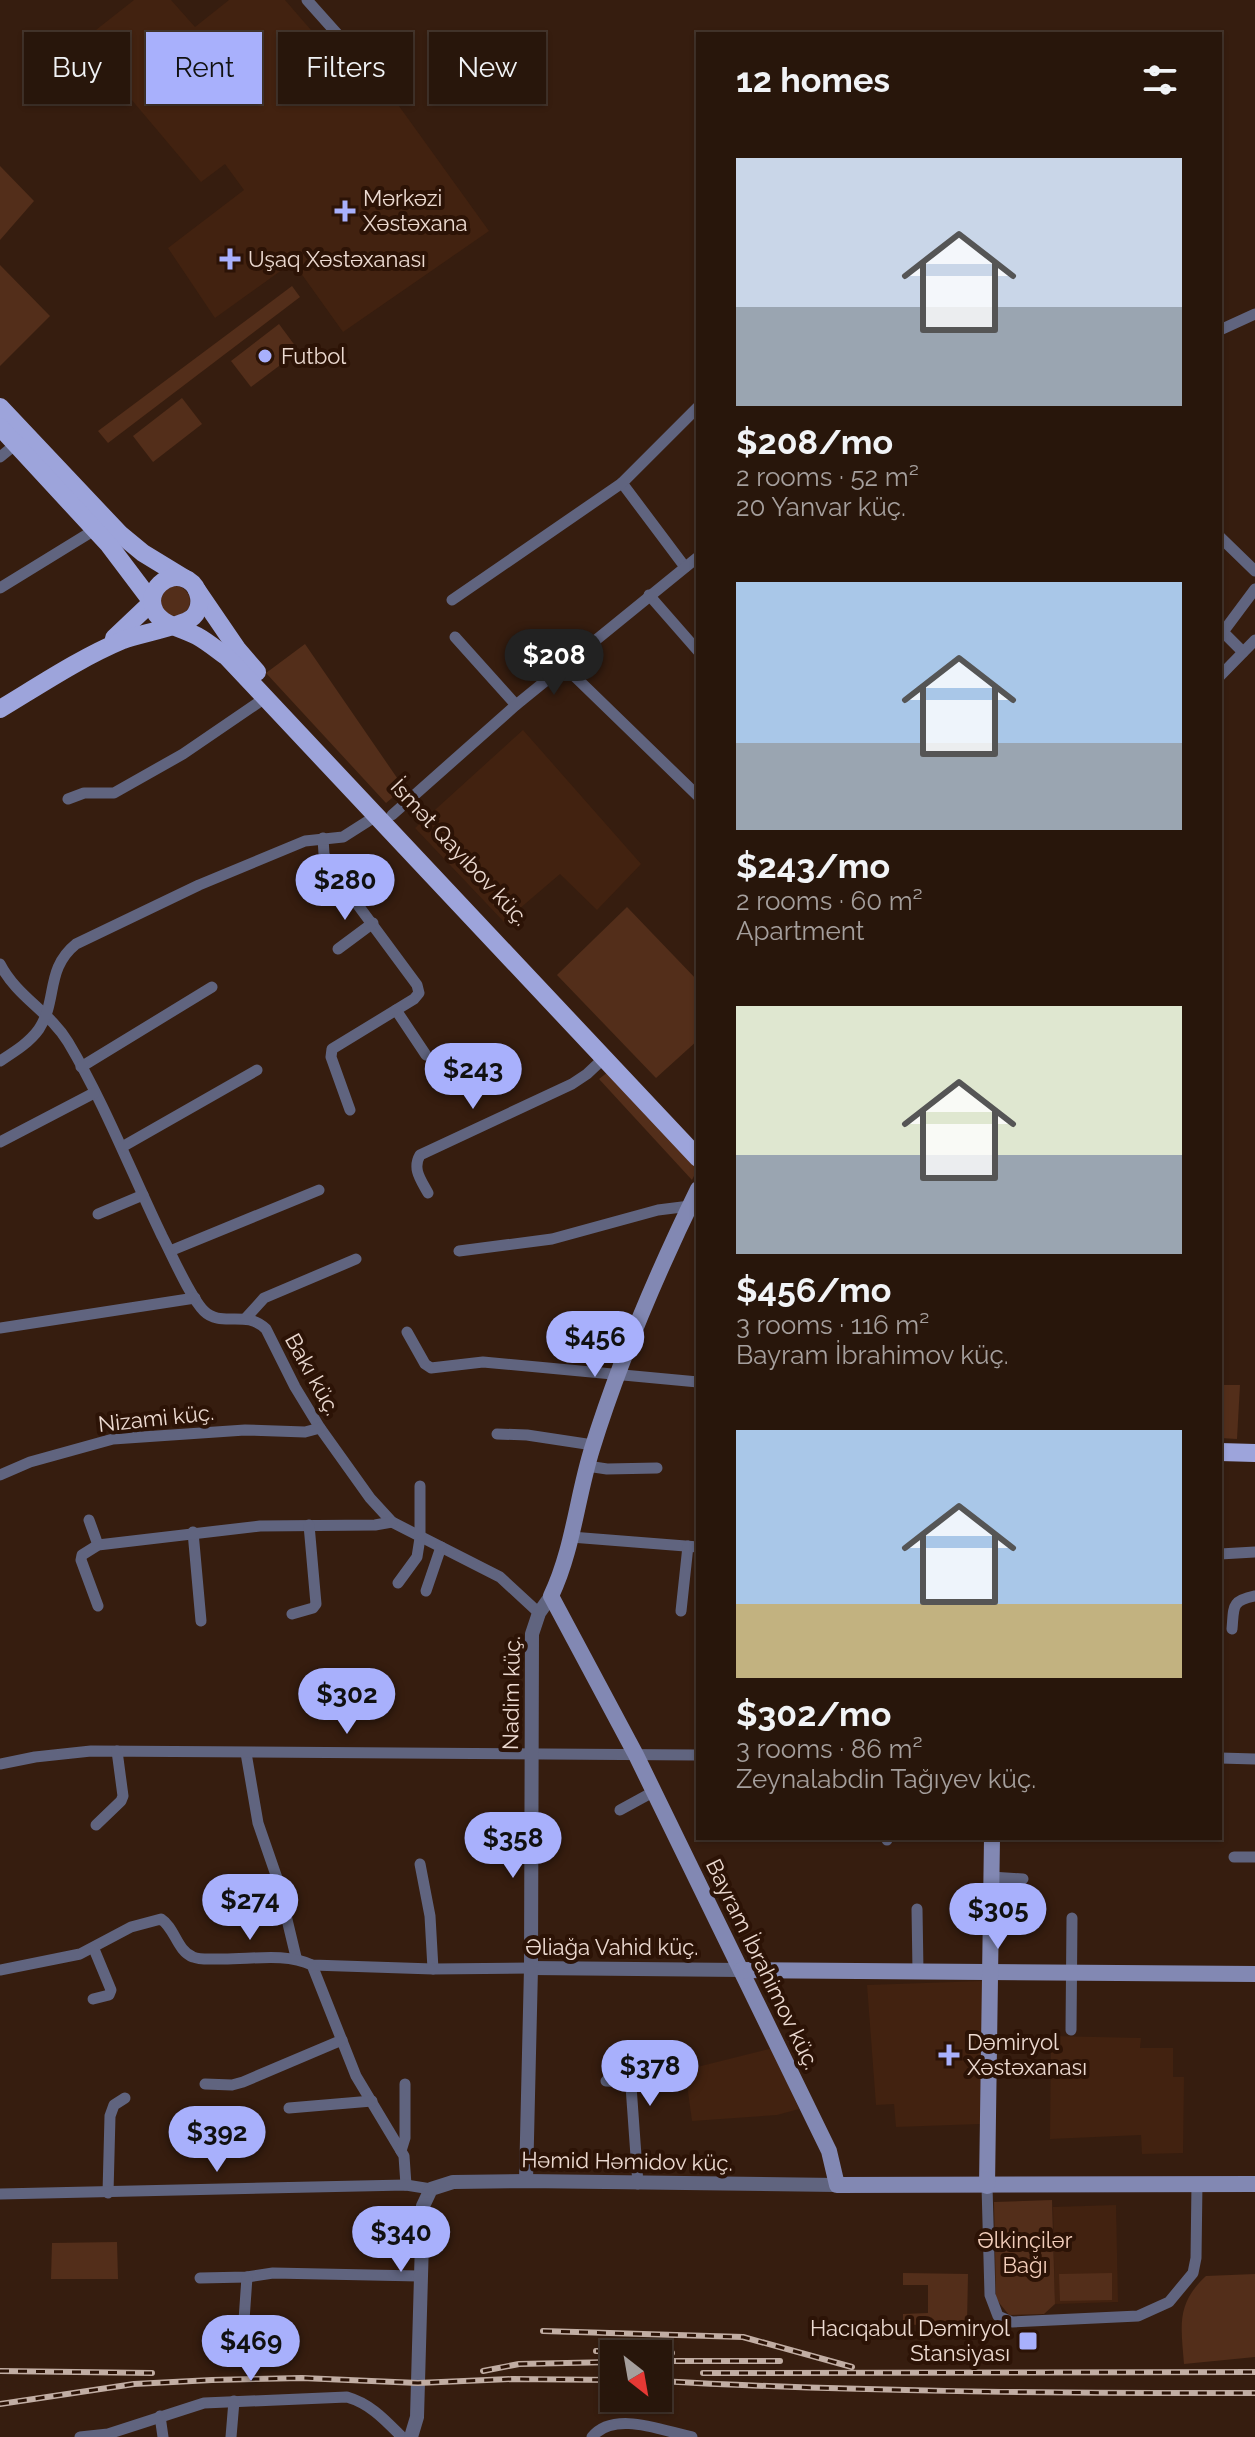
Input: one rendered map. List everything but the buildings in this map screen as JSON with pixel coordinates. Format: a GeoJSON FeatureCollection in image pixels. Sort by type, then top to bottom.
{"type":"FeatureCollection","features":[{"type":"Feature","properties":{"kind":"main road","name":"İsmət Qayıbov küç."},"geometry":{"type":"LineString","coordinates":[[0,407],[120,534],[192,585],[250,665],[696,1156]]}},
{"type":"Feature","properties":{"kind":"main road"},"geometry":{"type":"LineString","coordinates":[[0,427],[122,559],[152,602],[157,615],[175,625]]}},
{"type":"Feature","properties":{"kind":"main road"},"geometry":{"type":"LineString","coordinates":[[0,709],[94,653],[128,627],[152,602],[155,589],[166,579],[180,577],[192,585],[200,603],[194,616],[182,624],[138,634],[94,653]]}},
{"type":"Feature","properties":{"kind":"main road","name":"İsmət Qayıbov küç."},"geometry":{"type":"LineString","coordinates":[[175,625],[219,651],[384,816],[696,1138]]}},
{"type":"Feature","properties":{"kind":"main road","name":"Nadim küç."},"geometry":{"type":"LineString","coordinates":[[551,1596],[571,1537],[593,1445],[618,1374],[645,1303],[696,1193]]}},
{"type":"Feature","properties":{"kind":"main road"},"geometry":{"type":"LineString","coordinates":[[1222,1452],[1255,1453]]}},
{"type":"Feature","properties":{"kind":"main road","name":"Bayram İbrahimov küç."},"geometry":{"type":"LineString","coordinates":[[551,1596],[636,1755],[829,2151],[837,2185]]}},
{"type":"Feature","properties":{"kind":"main road"},"geometry":{"type":"LineString","coordinates":[[987,2186],[992,1840]]}},
{"type":"Feature","properties":{"kind":"main road","name":"Əliağa Vahid küç."},"geometry":{"type":"LineString","coordinates":[[741,1970],[1255,1974]]}},
{"type":"Feature","properties":{"kind":"main road","name":"Həmid Həmidov küç."},"geometry":{"type":"LineString","coordinates":[[837,2185],[1255,2184]]}},
{"type":"Feature","properties":{"kind":"street"},"geometry":{"type":"LineString","coordinates":[[307,0],[336,32]]}},
{"type":"Feature","properties":{"kind":"street"},"geometry":{"type":"LineString","coordinates":[[1222,329],[1255,314]]}},
{"type":"Feature","properties":{"kind":"street"},"geometry":{"type":"LineString","coordinates":[[452,600],[622,483],[696,409]]}},
{"type":"Feature","properties":{"kind":"street"},"geometry":{"type":"LineString","coordinates":[[0,457],[16,444]]}},
{"type":"Feature","properties":{"kind":"street"},"geometry":{"type":"LineString","coordinates":[[622,483],[685,567]]}},
{"type":"Feature","properties":{"kind":"street"},"geometry":{"type":"LineString","coordinates":[[0,588],[96,529]]}},
{"type":"Feature","properties":{"kind":"street"},"geometry":{"type":"LineString","coordinates":[[1222,539],[1255,571]]}},
{"type":"Feature","properties":{"kind":"street"},"geometry":{"type":"LineString","coordinates":[[384,816],[696,559]]}},
{"type":"Feature","properties":{"kind":"street"},"geometry":{"type":"LineString","coordinates":[[1243,652],[1222,634],[1255,589]]}},
{"type":"Feature","properties":{"kind":"street"},"geometry":{"type":"LineString","coordinates":[[649,595],[696,649]]}},
{"type":"Feature","properties":{"kind":"street"},"geometry":{"type":"LineString","coordinates":[[455,637],[516,705]]}},
{"type":"Feature","properties":{"kind":"street"},"geometry":{"type":"LineString","coordinates":[[1222,674],[1255,640]]}},
{"type":"Feature","properties":{"kind":"street"},"geometry":{"type":"LineString","coordinates":[[564,666],[696,794]]}},
{"type":"Feature","properties":{"kind":"street"},"geometry":{"type":"LineString","coordinates":[[68,799],[84,793],[114,793],[183,754],[265,698]]}},
{"type":"Feature","properties":{"kind":"street","name":"İsmət Qayıbov küç."},"geometry":{"type":"LineString","coordinates":[[0,1061],[38,1030],[46,1015],[55,971],[63,954],[76,944],[229,872],[305,841],[343,837],[384,816]]}},
{"type":"Feature","properties":{"kind":"street"},"geometry":{"type":"LineString","coordinates":[[323,838],[329,866],[417,985],[419,993],[332,1049],[331,1057],[350,1110]]}},
{"type":"Feature","properties":{"kind":"street"},"geometry":{"type":"LineString","coordinates":[[338,949],[373,923]]}},
{"type":"Feature","properties":{"kind":"street"},"geometry":{"type":"LineString","coordinates":[[0,964],[13,987],[61,1032],[122,1147],[170,1251],[204,1311],[213,1317],[246,1318],[264,1298],[356,1259]]}},
{"type":"Feature","properties":{"kind":"street"},"geometry":{"type":"LineString","coordinates":[[81,1067],[212,987]]}},
{"type":"Feature","properties":{"kind":"street"},"geometry":{"type":"LineString","coordinates":[[396,1010],[426,1055]]}},
{"type":"Feature","properties":{"kind":"street"},"geometry":{"type":"LineString","coordinates":[[428,1193],[416,1170],[420,1155],[572,1084],[604,1058]]}},
{"type":"Feature","properties":{"kind":"street"},"geometry":{"type":"LineString","coordinates":[[122,1147],[257,1070]]}},
{"type":"Feature","properties":{"kind":"street"},"geometry":{"type":"LineString","coordinates":[[0,1142],[94,1093]]}},
{"type":"Feature","properties":{"kind":"street"},"geometry":{"type":"LineString","coordinates":[[170,1251],[319,1190]]}},
{"type":"Feature","properties":{"kind":"street"},"geometry":{"type":"LineString","coordinates":[[98,1214],[143,1195]]}},
{"type":"Feature","properties":{"kind":"street"},"geometry":{"type":"LineString","coordinates":[[459,1251],[552,1239],[658,1210],[690,1206]]}},
{"type":"Feature","properties":{"kind":"street"},"geometry":{"type":"LineString","coordinates":[[0,1328],[195,1298]]}},
{"type":"Feature","properties":{"kind":"street","name":"Bakı küç."},"geometry":{"type":"LineString","coordinates":[[246,1318],[259,1322],[266,1329],[320,1428],[370,1498],[392,1522],[500,1577],[539,1613]]}},
{"type":"Feature","properties":{"kind":"street"},"geometry":{"type":"LineString","coordinates":[[407,1332],[425,1364],[431,1368],[483,1362],[696,1382]]}},
{"type":"Feature","properties":{"kind":"street","name":"Nizami küç."},"geometry":{"type":"LineString","coordinates":[[0,1475],[30,1462],[113,1439],[245,1430],[305,1432],[320,1428]]}},
{"type":"Feature","properties":{"kind":"street"},"geometry":{"type":"LineString","coordinates":[[497,1434],[527,1435],[593,1445]]}},
{"type":"Feature","properties":{"kind":"street"},"geometry":{"type":"LineString","coordinates":[[587,1466],[607,1469],[657,1468]]}},
{"type":"Feature","properties":{"kind":"street"},"geometry":{"type":"LineString","coordinates":[[398,1583],[417,1557],[420,1486]]}},
{"type":"Feature","properties":{"kind":"street"},"geometry":{"type":"LineString","coordinates":[[89,1520],[98,1545]]}},
{"type":"Feature","properties":{"kind":"street"},"geometry":{"type":"LineString","coordinates":[[98,1606],[81,1560],[82,1555],[98,1545],[260,1526],[375,1525],[392,1522]]}},
{"type":"Feature","properties":{"kind":"street"},"geometry":{"type":"LineString","coordinates":[[292,1614],[313,1608],[316,1604],[309,1525]]}},
{"type":"Feature","properties":{"kind":"street"},"geometry":{"type":"LineString","coordinates":[[193,1532],[201,1621]]}},
{"type":"Feature","properties":{"kind":"street"},"geometry":{"type":"LineString","coordinates":[[571,1537],[693,1547],[681,1611]]}},
{"type":"Feature","properties":{"kind":"street"},"geometry":{"type":"LineString","coordinates":[[426,1591],[441,1547]]}},
{"type":"Feature","properties":{"kind":"street"},"geometry":{"type":"LineString","coordinates":[[1222,1554],[1255,1552]]}},
{"type":"Feature","properties":{"kind":"street","name":"Nadim küç."},"geometry":{"type":"LineString","coordinates":[[526,2181],[531,1968],[532,1634],[539,1613],[551,1596]]}},
{"type":"Feature","properties":{"kind":"street"},"geometry":{"type":"LineString","coordinates":[[1232,1629],[1234,1604],[1239,1599],[1255,1596]]}},
{"type":"Feature","properties":{"kind":"street"},"geometry":{"type":"LineString","coordinates":[[0,1764],[62,1753],[117,1751],[696,1755]]}},
{"type":"Feature","properties":{"kind":"street"},"geometry":{"type":"LineString","coordinates":[[96,1825],[123,1796],[117,1751]]}},
{"type":"Feature","properties":{"kind":"street"},"geometry":{"type":"LineString","coordinates":[[246,1753],[258,1823],[277,1878],[296,1957]]}},
{"type":"Feature","properties":{"kind":"street"},"geometry":{"type":"LineString","coordinates":[[1222,1758],[1255,1759]]}},
{"type":"Feature","properties":{"kind":"street"},"geometry":{"type":"LineString","coordinates":[[620,1810],[653,1792]]}},
{"type":"Feature","properties":{"kind":"street"},"geometry":{"type":"LineString","coordinates":[[1234,1857],[1255,1857]]}},
{"type":"Feature","properties":{"kind":"street"},"geometry":{"type":"LineString","coordinates":[[420,1864],[430,1916],[433,1969]]}},
{"type":"Feature","properties":{"kind":"street"},"geometry":{"type":"LineString","coordinates":[[991,1877],[1023,1879]]}},
{"type":"Feature","properties":{"kind":"street"},"geometry":{"type":"LineString","coordinates":[[917,1909],[918,1971]]}},
{"type":"Feature","properties":{"kind":"street"},"geometry":{"type":"LineString","coordinates":[[1071,2030],[1072,1918]]}},
{"type":"Feature","properties":{"kind":"street","name":"Əliağa Vahid küç."},"geometry":{"type":"LineString","coordinates":[[0,1970],[80,1954],[131,1927],[161,1919],[168,1923],[185,1952],[193,1957],[246,1960],[296,1957],[312,1965],[433,1969],[741,1970]]}},
{"type":"Feature","properties":{"kind":"street"},"geometry":{"type":"LineString","coordinates":[[93,1999],[109,1995],[111,1990],[94,1949]]}},
{"type":"Feature","properties":{"kind":"street"},"geometry":{"type":"LineString","coordinates":[[312,1965],[356,2076],[401,2151],[406,2185]]}},
{"type":"Feature","properties":{"kind":"street"},"geometry":{"type":"LineString","coordinates":[[205,2084],[232,2085],[243,2082],[342,2040]]}},
{"type":"Feature","properties":{"kind":"street"},"geometry":{"type":"LineString","coordinates":[[606,2081],[628,2082],[631,2086],[638,2184]]}},
{"type":"Feature","properties":{"kind":"street"},"geometry":{"type":"LineString","coordinates":[[401,2151],[405,2138],[405,2084]]}},
{"type":"Feature","properties":{"kind":"street"},"geometry":{"type":"LineString","coordinates":[[108,2193],[110,2116],[114,2105],[125,2098]]}},
{"type":"Feature","properties":{"kind":"street"},"geometry":{"type":"LineString","coordinates":[[289,2108],[372,2101]]}},
{"type":"Feature","properties":{"kind":"street","name":"Həmid Həmidov küç."},"geometry":{"type":"LineString","coordinates":[[0,2194],[406,2185],[431,2189],[453,2182],[526,2181],[837,2185]]}},
{"type":"Feature","properties":{"kind":"street"},"geometry":{"type":"LineString","coordinates":[[987,2186],[990,2295],[998,2316],[1012,2322],[1138,2316],[1169,2302],[1193,2273],[1197,2183]]}},
{"type":"Feature","properties":{"kind":"street"},"geometry":{"type":"LineString","coordinates":[[411,2437],[417,2417],[423,2206],[431,2189]]}},
{"type":"Feature","properties":{"kind":"street"},"geometry":{"type":"LineString","coordinates":[[200,2278],[273,2273],[419,2276]]}},
{"type":"Feature","properties":{"kind":"street"},"geometry":{"type":"LineString","coordinates":[[242,2349],[247,2277]]}},
{"type":"Feature","properties":{"kind":"street"},"geometry":{"type":"LineString","coordinates":[[80,2437],[108,2435],[204,2403],[347,2397],[363,2401],[402,2437]]}},
{"type":"Feature","properties":{"kind":"street"},"geometry":{"type":"LineString","coordinates":[[231,2437],[234,2401]]}},
{"type":"Feature","properties":{"kind":"street"},"geometry":{"type":"LineString","coordinates":[[160,2416],[163,2437]]}},
{"type":"Feature","properties":{"kind":"street"},"geometry":{"type":"LineString","coordinates":[[592,2437],[607,2425],[622,2423],[692,2437]]}},
{"type":"Feature","properties":{"kind":"shaded area","name":"Mərkəzi Xəstəxana"},"geometry":{"type":"Polygon","coordinates":[[[134,0],[171,0],[195,27],[229,0],[285,0],[313,32],[278,32],[278,104],[398,104],[489,231],[343,332],[293,262],[215,318],[168,248],[244,190],[225,164],[201,182],[130,98],[130,32],[93,32],[134,0]]]}},
{"type":"Feature","properties":{"kind":"shaded area"},"geometry":{"type":"Polygon","coordinates":[[[523,730],[641,864],[597,910],[560,874],[504,922],[415,828],[523,730]]]}},
{"type":"Feature","properties":{"kind":"shaded area"},"geometry":{"type":"Polygon","coordinates":[[[983,1981],[980,2124],[896,2127],[894,2104],[876,2105],[867,1985],[983,1981]]]}},
{"type":"Feature","properties":{"kind":"shaded area"},"geometry":{"type":"Polygon","coordinates":[[[1051,2036],[1141,2038],[1140,2048],[1173,2048],[1173,2077],[1184,2077],[1183,2153],[1142,2154],[1141,2135],[1050,2139],[1051,2036]]]}},
{"type":"Feature","properties":{"kind":"shaded area"},"geometry":{"type":"Polygon","coordinates":[[[773,2048],[799,2109],[777,2115],[692,2121],[685,2070],[773,2048]]]}},
{"type":"Feature","properties":{"kind":"shaded area"},"geometry":{"type":"Polygon","coordinates":[[[1116,2205],[1118,2302],[1055,2304],[1053,2207],[1116,2205]]]}},
{"type":"Feature","properties":{"kind":"green space"},"geometry":{"type":"Polygon","coordinates":[[[0,166],[34,201],[0,240],[0,166]]]}},
{"type":"Feature","properties":{"kind":"green space"},"geometry":{"type":"Polygon","coordinates":[[[0,265],[50,316],[0,366],[0,265]]]}},
{"type":"Feature","properties":{"kind":"green space"},"geometry":{"type":"Polygon","coordinates":[[[292,286],[300,297],[108,443],[98,431],[292,286]]]}},
{"type":"Feature","properties":{"kind":"green space","name":"Futbol"},"geometry":{"type":"Polygon","coordinates":[[[279,324],[299,351],[251,387],[231,361],[279,324]]]}},
{"type":"Feature","properties":{"kind":"green space"},"geometry":{"type":"Polygon","coordinates":[[[182,398],[202,424],[153,462],[133,436],[182,398]]]}},
{"type":"Feature","properties":{"kind":"green space"},"geometry":{"type":"Polygon","coordinates":[[[175,586],[181,587],[189,595],[189,607],[181,615],[175,616],[169,615],[161,607],[160,601],[161,595],[169,587],[175,586]]]}},
{"type":"Feature","properties":{"kind":"green space"},"geometry":{"type":"Polygon","coordinates":[[[305,644],[404,788],[386,803],[266,673],[305,644]]]}},
{"type":"Feature","properties":{"kind":"green space"},"geometry":{"type":"Polygon","coordinates":[[[627,907],[696,979],[696,1042],[656,1078],[557,975],[627,907]]]}},
{"type":"Feature","properties":{"kind":"green space"},"geometry":{"type":"Polygon","coordinates":[[[608,1072],[696,1166],[692,1180],[599,1079],[608,1072]]]}},
{"type":"Feature","properties":{"kind":"green space"},"geometry":{"type":"Polygon","coordinates":[[[1222,1385],[1240,1385],[1237,1439],[1222,1438],[1222,1385]]]}},
{"type":"Feature","properties":{"kind":"green space","name":"Əlkinçilər Bağı"},"geometry":{"type":"Polygon","coordinates":[[[1052,2200],[1055,2304],[1044,2314],[1009,2315],[996,2299],[994,2202],[1052,2200]]]}},
{"type":"Feature","properties":{"kind":"green space"},"geometry":{"type":"Polygon","coordinates":[[[117,2242],[118,2279],[51,2279],[52,2243],[117,2242]]]}},
{"type":"Feature","properties":{"kind":"green space"},"geometry":{"type":"Polygon","coordinates":[[[903,2273],[968,2274],[967,2324],[903,2325],[903,2314],[928,2313],[928,2285],[903,2285],[903,2273]]]}},
{"type":"Feature","properties":{"kind":"green space"},"geometry":{"type":"Polygon","coordinates":[[[1112,2273],[1112,2300],[1060,2301],[1059,2274],[1112,2273]]]}},
{"type":"Feature","properties":{"kind":"green space"},"geometry":{"type":"Polygon","coordinates":[[[1255,2274],[1255,2357],[1184,2364],[1183,2316],[1189,2296],[1196,2286],[1206,2276],[1255,2274]]]}},
{"type":"Feature","properties":{"kind":"railway"},"geometry":{"type":"LineString","coordinates":[[543,2331],[743,2337],[852,2367]]}},
{"type":"Feature","properties":{"kind":"railway"},"geometry":{"type":"LineString","coordinates":[[596,2351],[600,2351]]}},
{"type":"Feature","properties":{"kind":"railway"},"geometry":{"type":"LineString","coordinates":[[672,2361],[780,2361]]}},
{"type":"Feature","properties":{"kind":"railway"},"geometry":{"type":"LineString","coordinates":[[483,2371],[519,2364],[600,2362]]}},
{"type":"Feature","properties":{"kind":"railway"},"geometry":{"type":"LineString","coordinates":[[0,2371],[152,2373]]}},
{"type":"Feature","properties":{"kind":"railway"},"geometry":{"type":"LineString","coordinates":[[703,2373],[1255,2372]]}},
{"type":"Feature","properties":{"kind":"railway"},"geometry":{"type":"LineString","coordinates":[[0,2404],[134,2384],[212,2380],[302,2378],[418,2383],[600,2380]]}},
{"type":"Feature","properties":{"kind":"railway"},"geometry":{"type":"LineString","coordinates":[[672,2382],[882,2390],[1255,2393]]}},
{"type":"Feature","properties":{"kind":"place","name":"Mərkəzi Xəstəxana"},"geometry":{"type":"Point","coordinates":[345,211]}},
{"type":"Feature","properties":{"kind":"place","name":"Uşaq Xəstəxanası"},"geometry":{"type":"Point","coordinates":[230,259]}},
{"type":"Feature","properties":{"kind":"place","name":"Futbol"},"geometry":{"type":"Point","coordinates":[265,356]}},
{"type":"Feature","properties":{"kind":"place","name":"Dəmiryol Xəstəxanası"},"geometry":{"type":"Point","coordinates":[949,2055]}},
{"type":"Feature","properties":{"kind":"place","name":"Hacıqabul Dəmiryol Stansiyası"},"geometry":{"type":"Point","coordinates":[1028,2341]}}]}
